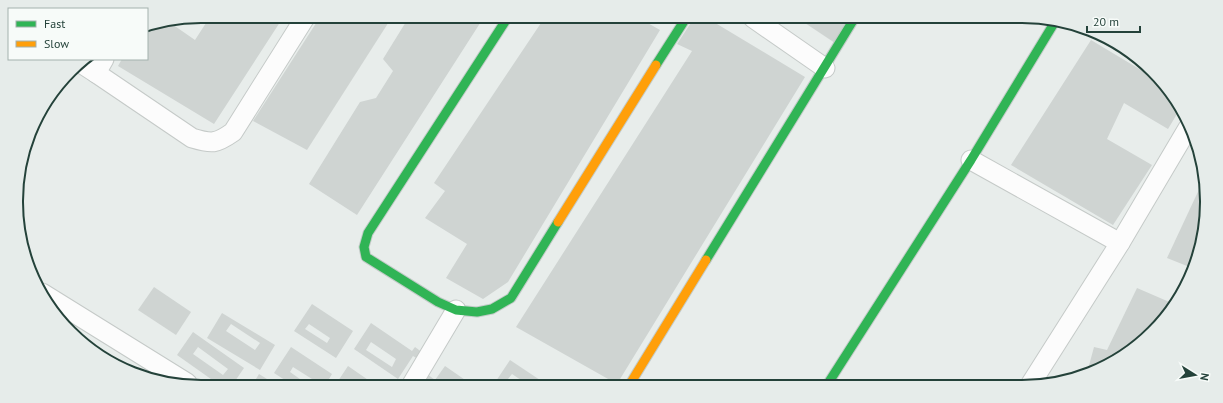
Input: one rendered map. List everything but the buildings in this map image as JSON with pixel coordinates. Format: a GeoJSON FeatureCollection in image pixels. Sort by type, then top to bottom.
{"type":"FeatureCollection","features":[{"type":"Feature","properties":{"kind":"street"},"geometry":{"type":"LineString","coordinates":[[88,64],[100,66],[192,138],[210,144],[221,140],[233,132],[302,23]]}},
{"type":"Feature","properties":{"kind":"street"},"geometry":{"type":"LineString","coordinates":[[504,23],[368,234],[364,247],[366,257],[438,302],[456,310],[477,312],[492,309],[511,298],[683,23]]}},
{"type":"Feature","properties":{"kind":"street"},"geometry":{"type":"LineString","coordinates":[[760,23],[825,68]]}},
{"type":"Feature","properties":{"kind":"street"},"geometry":{"type":"LineString","coordinates":[[632,380],[852,23]]}},
{"type":"Feature","properties":{"kind":"street"},"geometry":{"type":"LineString","coordinates":[[830,380],[971,160],[1053,26]]}},
{"type":"Feature","properties":{"kind":"street"},"geometry":{"type":"LineString","coordinates":[[1033,380],[1120,243],[1186,132]]}},
{"type":"Feature","properties":{"kind":"street"},"geometry":{"type":"LineString","coordinates":[[971,160],[1120,243]]}},
{"type":"Feature","properties":{"kind":"street"},"geometry":{"type":"LineString","coordinates":[[52,299],[178,378]]}},
{"type":"Feature","properties":{"kind":"street"},"geometry":{"type":"LineString","coordinates":[[414,380],[456,310]]}},
{"type":"Feature","properties":{"kind":"traffic: fast"},"geometry":{"type":"LineString","coordinates":[[504,23],[368,233],[364,247],[366,257],[438,302],[456,310],[477,312],[492,309],[511,298],[558,222]]}},
{"type":"Feature","properties":{"kind":"traffic: fast"},"geometry":{"type":"LineString","coordinates":[[656,65],[683,23]]}},
{"type":"Feature","properties":{"kind":"traffic: fast"},"geometry":{"type":"LineString","coordinates":[[706,260],[852,23]]}},
{"type":"Feature","properties":{"kind":"traffic: fast"},"geometry":{"type":"LineString","coordinates":[[830,380],[971,160],[1053,26]]}},
{"type":"Feature","properties":{"kind":"traffic: slow"},"geometry":{"type":"LineString","coordinates":[[558,222],[656,65]]}},
{"type":"Feature","properties":{"kind":"traffic: slow"},"geometry":{"type":"LineString","coordinates":[[632,380],[706,260]]}}]}
